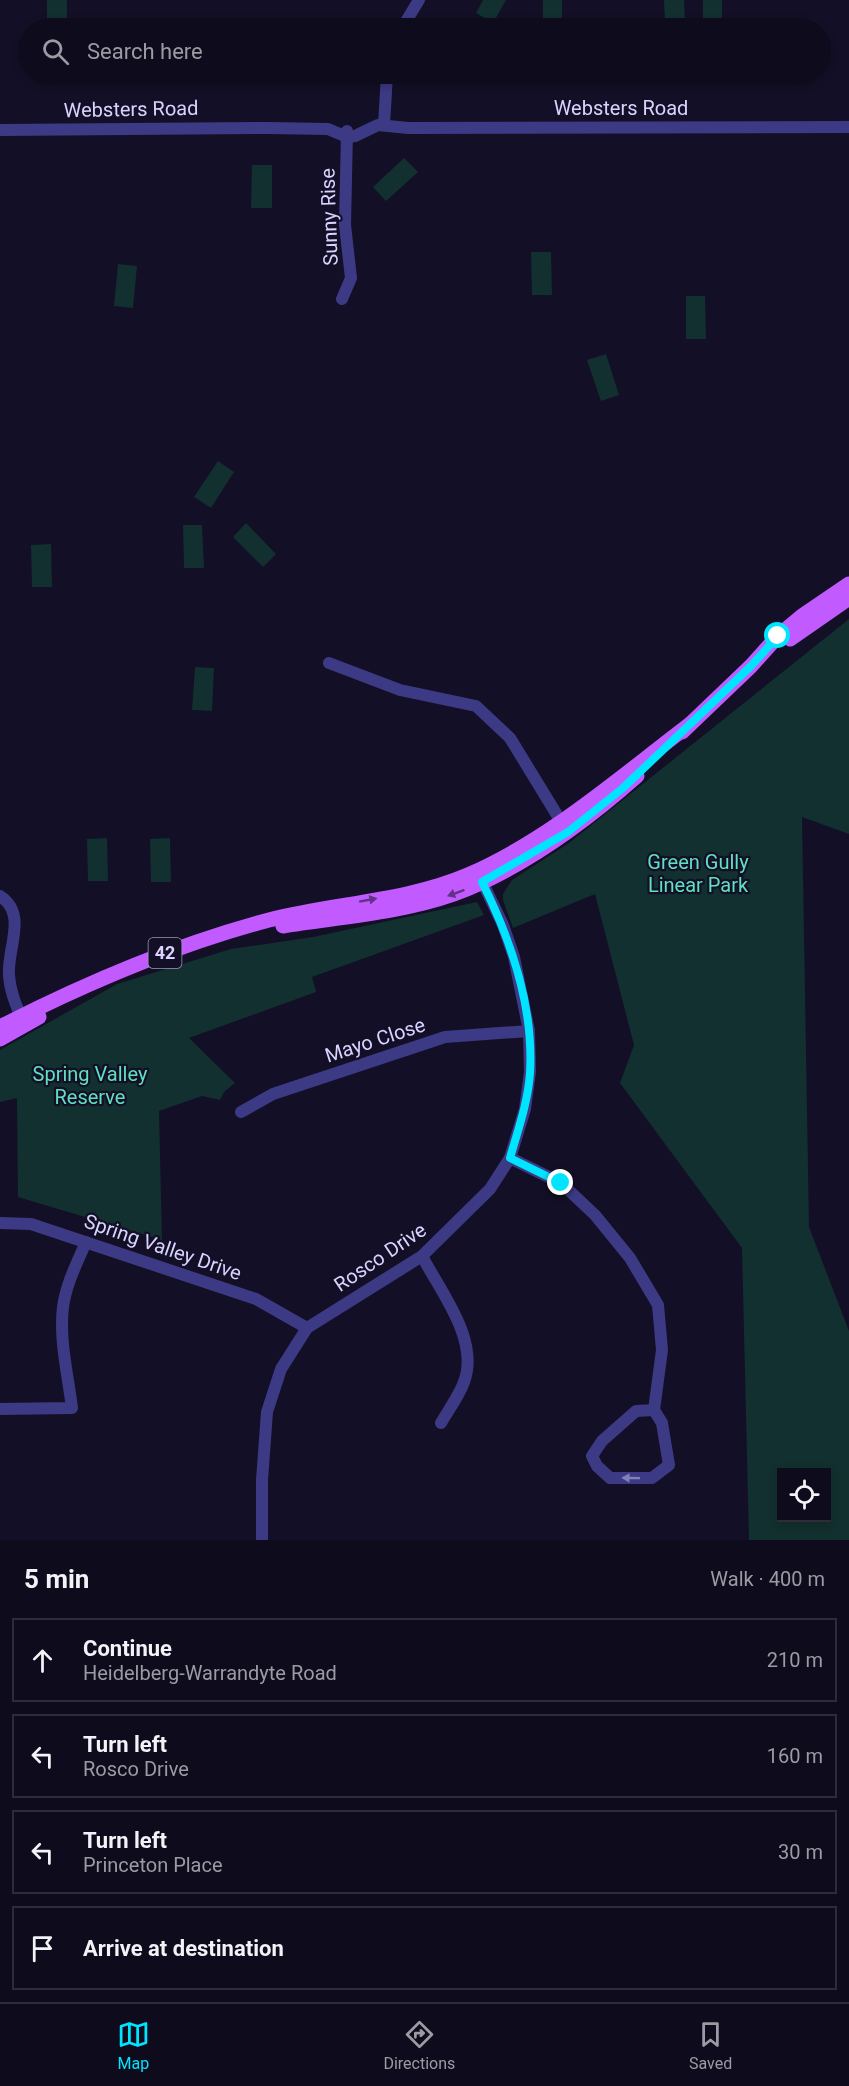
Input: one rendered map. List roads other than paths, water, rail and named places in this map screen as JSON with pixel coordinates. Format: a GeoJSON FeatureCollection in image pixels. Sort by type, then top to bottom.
{"type":"FeatureCollection","features":[{"type":"Feature","properties":{"kind":"main road","name":"42"},"geometry":{"type":"LineString","coordinates":[[0,1040],[23,1021],[103,978],[163,954],[230,933],[408,905],[453,894],[564,826],[639,775],[751,666],[778,636],[802,616],[849,584]]}},
{"type":"Feature","properties":{"kind":"main road","name":"42"},"geometry":{"type":"LineString","coordinates":[[751,666],[849,597]]}},
{"type":"Feature","properties":{"kind":"main road","name":"42"},"geometry":{"type":"LineString","coordinates":[[0,1027],[23,1021]]}},
{"type":"Feature","properties":{"kind":"street"},"geometry":{"type":"LineString","coordinates":[[408,18],[419,0]]}},
{"type":"Feature","properties":{"kind":"street"},"geometry":{"type":"LineString","coordinates":[[387,84],[387,124]]}},
{"type":"Feature","properties":{"kind":"street","name":"Websters Road"},"geometry":{"type":"LineString","coordinates":[[0,130],[212,127],[343,133],[355,136],[387,124],[408,128],[849,127]]}},
{"type":"Feature","properties":{"kind":"street","name":"Sunny Rise"},"geometry":{"type":"LineString","coordinates":[[342,299],[351,278],[345,225],[343,133]]}},
{"type":"Feature","properties":{"kind":"street"},"geometry":{"type":"LineString","coordinates":[[329,663],[400,690],[477,706],[510,738],[564,826]]}},
{"type":"Feature","properties":{"kind":"street","name":"Rosco Drive"},"geometry":{"type":"LineString","coordinates":[[262,1540],[262,1480],[267,1412],[281,1370],[307,1328],[422,1256],[490,1189],[510,1158],[525,1109],[530,1072],[529,1031],[514,957],[503,926],[480,876]]}},
{"type":"Feature","properties":{"kind":"street"},"geometry":{"type":"LineString","coordinates":[[0,896],[11,906],[16,920],[9,975],[12,994],[23,1021]]}},
{"type":"Feature","properties":{"kind":"street","name":"Mayo Close"},"geometry":{"type":"LineString","coordinates":[[241,1112],[273,1094],[446,1037],[529,1031]]}},
{"type":"Feature","properties":{"kind":"street"},"geometry":{"type":"LineString","coordinates":[[510,1158],[561,1183],[595,1215],[630,1258],[658,1305],[663,1350],[654,1410],[662,1423],[669,1465],[652,1478],[610,1478],[597,1466],[592,1456],[602,1441],[636,1411],[654,1410]]}},
{"type":"Feature","properties":{"kind":"street","name":"Spring Valley Drive"},"geometry":{"type":"LineString","coordinates":[[0,1223],[31,1224],[256,1299],[307,1328]]}},
{"type":"Feature","properties":{"kind":"street"},"geometry":{"type":"LineString","coordinates":[[0,1409],[72,1408],[63,1342],[63,1307],[69,1282],[86,1242]]}},
{"type":"Feature","properties":{"kind":"street"},"geometry":{"type":"LineString","coordinates":[[422,1256],[463,1334],[467,1350],[465,1380],[441,1423]]}},
{"type":"Feature","properties":{"kind":"park label","name":"Green Gully Linear Park"},"geometry":{"type":"Point","coordinates":[698,874]}},
{"type":"Feature","properties":{"kind":"park label","name":"Spring Valley Reserve"},"geometry":{"type":"Point","coordinates":[90,1086]}}]}
